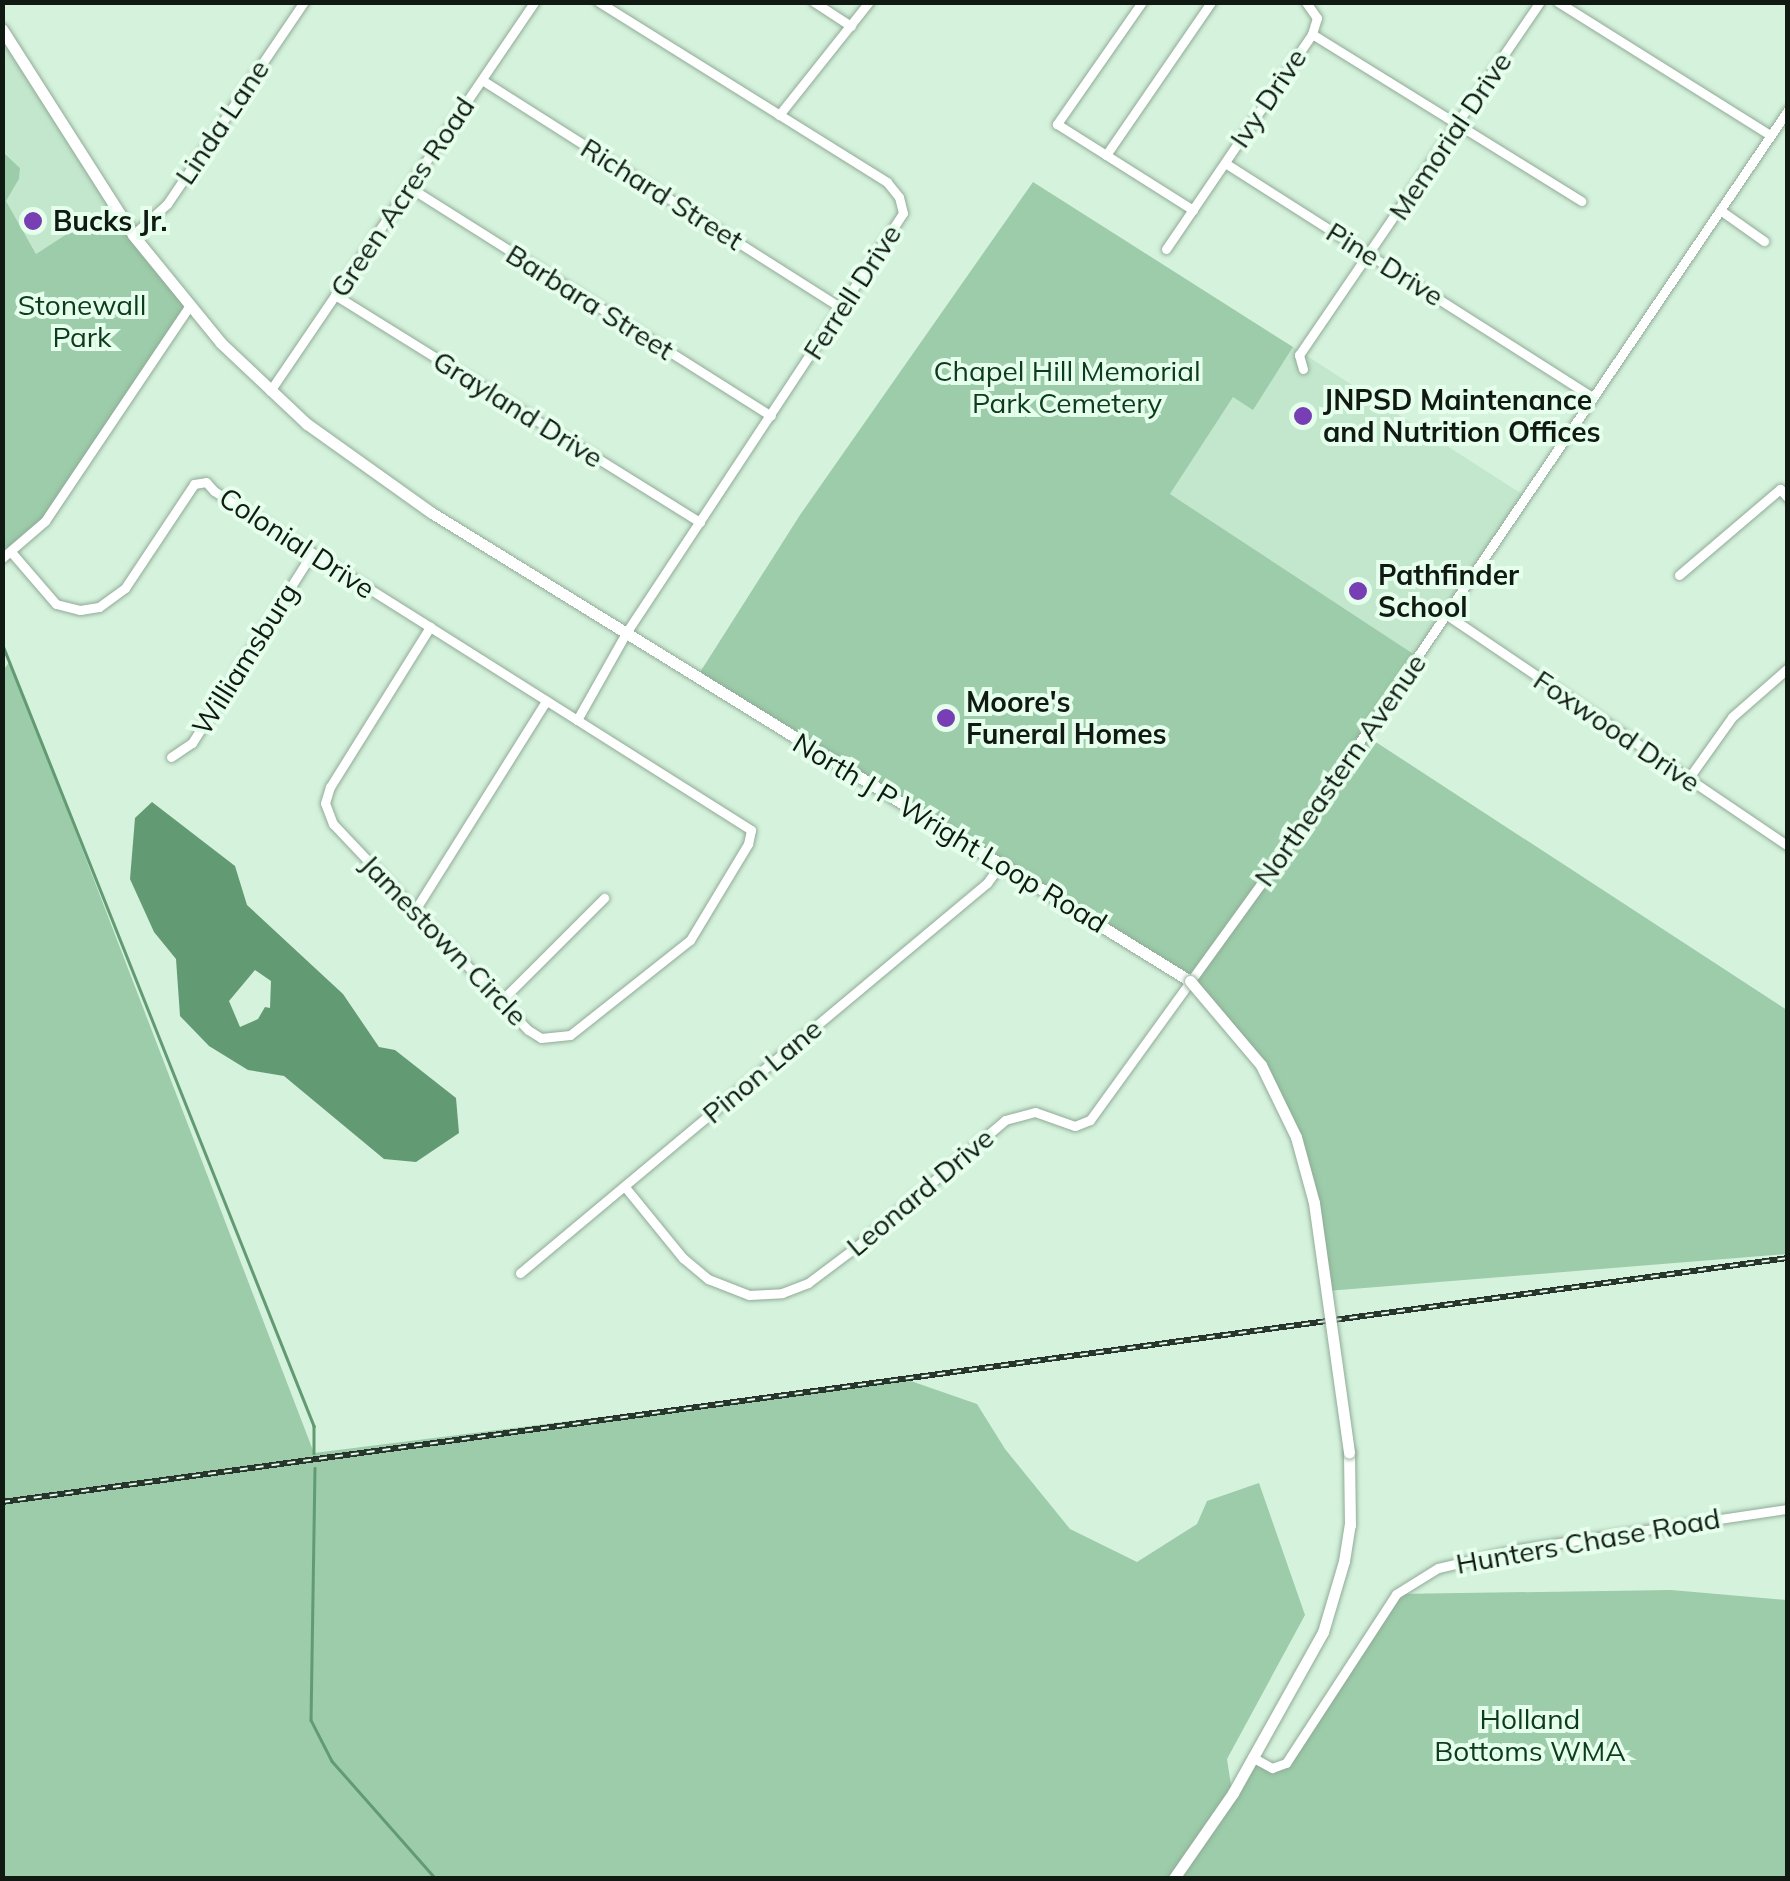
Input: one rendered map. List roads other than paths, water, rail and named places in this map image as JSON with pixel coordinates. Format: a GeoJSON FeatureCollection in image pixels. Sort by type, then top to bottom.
{"type":"FeatureCollection","features":[{"type":"Feature","properties":{"kind":"main road","name":"North J P Wright Loop Road"},"geometry":{"type":"LineString","coordinates":[[2,29],[133,235],[190,307],[270,391],[397,490],[1190,980],[1261,1066],[1296,1138],[1314,1203],[1348,1453],[1350,1525],[1335,1594],[1316,1644],[1252,1757],[1174,1878]]}},
{"type":"Feature","properties":{"kind":"street","name":"Linda Lane"},"geometry":{"type":"LineString","coordinates":[[133,235],[158,215],[304,2]]}},
{"type":"Feature","properties":{"kind":"street","name":"Green Acres Road"},"geometry":{"type":"LineString","coordinates":[[270,391],[534,2]]}},
{"type":"Feature","properties":{"kind":"street","name":"Ferrell Drive"},"geometry":{"type":"LineString","coordinates":[[600,2],[887,182],[902,204],[898,226],[626,634]]}},
{"type":"Feature","properties":{"kind":"street"},"geometry":{"type":"LineString","coordinates":[[814,2],[850,26]]}},
{"type":"Feature","properties":{"kind":"street"},"geometry":{"type":"LineString","coordinates":[[779,115],[869,2]]}},
{"type":"Feature","properties":{"kind":"street"},"geometry":{"type":"LineString","coordinates":[[1142,2],[1058,124],[1193,210]]}},
{"type":"Feature","properties":{"kind":"street"},"geometry":{"type":"LineString","coordinates":[[1106,155],[1210,2]]}},
{"type":"Feature","properties":{"kind":"street","name":"Ivy Drive"},"geometry":{"type":"LineString","coordinates":[[1225,163],[1312,34],[1318,18],[1306,2]]}},
{"type":"Feature","properties":{"kind":"street","name":"Memorial Drive"},"geometry":{"type":"LineString","coordinates":[[1304,369],[1299,355],[1540,2]]}},
{"type":"Feature","properties":{"kind":"street"},"geometry":{"type":"LineString","coordinates":[[1558,2],[1770,135]]}},
{"type":"Feature","properties":{"kind":"street","name":"Ivy Drive"},"geometry":{"type":"LineString","coordinates":[[1312,34],[1580,201]]}},
{"type":"Feature","properties":{"kind":"street","name":"Richard Street"},"geometry":{"type":"LineString","coordinates":[[482,80],[842,308]]}},
{"type":"Feature","properties":{"kind":"street","name":"Northeastern Avenue"},"geometry":{"type":"LineString","coordinates":[[1190,980],[1447,615],[1788,110]]}},
{"type":"Feature","properties":{"kind":"street"},"geometry":{"type":"LineString","coordinates":[[1166,249],[1225,163]]}},
{"type":"Feature","properties":{"kind":"street","name":"Pine Drive"},"geometry":{"type":"LineString","coordinates":[[1225,163],[1592,397]]}},
{"type":"Feature","properties":{"kind":"street","name":"Barbara Street"},"geometry":{"type":"LineString","coordinates":[[408,187],[771,416]]}},
{"type":"Feature","properties":{"kind":"street"},"geometry":{"type":"LineString","coordinates":[[1720,210],[1764,241]]}},
{"type":"Feature","properties":{"kind":"street","name":"Grayland Drive"},"geometry":{"type":"LineString","coordinates":[[335,295],[700,522]]}},
{"type":"Feature","properties":{"kind":"street"},"geometry":{"type":"LineString","coordinates":[[8,555],[60,500],[190,307]]}},
{"type":"Feature","properties":{"kind":"street","name":"Colonial Drive"},"geometry":{"type":"LineString","coordinates":[[8,555],[56,604],[80,610],[99,607],[125,588],[194,484],[206,482],[214,491],[751,830]]}},
{"type":"Feature","properties":{"kind":"street"},"geometry":{"type":"LineString","coordinates":[[1679,575],[1780,489],[1788,498]]}},
{"type":"Feature","properties":{"kind":"street","name":"Williamsburg"},"geometry":{"type":"LineString","coordinates":[[171,757],[192,743],[312,553]]}},
{"type":"Feature","properties":{"kind":"street","name":"Foxwood Drive"},"geometry":{"type":"LineString","coordinates":[[1447,615],[1788,846]]}},
{"type":"Feature","properties":{"kind":"street","name":"Jamestown Circle"},"geometry":{"type":"LineString","coordinates":[[430,627],[330,787],[326,804],[334,824],[501,1001],[541,1038],[570,1035],[690,940],[748,844],[751,830]]}},
{"type":"Feature","properties":{"kind":"street"},"geometry":{"type":"LineString","coordinates":[[577,720],[626,634]]}},
{"type":"Feature","properties":{"kind":"street"},"geometry":{"type":"LineString","coordinates":[[1688,779],[1732,717],[1788,668]]}},
{"type":"Feature","properties":{"kind":"street"},"geometry":{"type":"LineString","coordinates":[[415,910],[546,700]]}},
{"type":"Feature","properties":{"kind":"street","name":"Pinon Lane"},"geometry":{"type":"LineString","coordinates":[[520,1273],[988,883],[1000,865]]}},
{"type":"Feature","properties":{"kind":"street"},"geometry":{"type":"LineString","coordinates":[[501,1001],[604,898]]}},
{"type":"Feature","properties":{"kind":"street","name":"Leonard Drive"},"geometry":{"type":"LineString","coordinates":[[625,1187],[683,1258],[708,1280],[749,1294],[798,1288],[856,1248],[1006,1120],[1035,1112],[1074,1126],[1090,1120],[1190,980]]}},
{"type":"Feature","properties":{"kind":"street","name":"Hunters Chase Road"},"geometry":{"type":"LineString","coordinates":[[1252,1757],[1272,1768],[1286,1763],[1396,1594],[1438,1568],[1519,1549],[1788,1509]]}},
{"type":"Feature","properties":{"kind":"waterway"},"geometry":{"type":"LineString","coordinates":[[2,643],[314,1426],[314,1453]]}},
{"type":"Feature","properties":{"kind":"waterway"},"geometry":{"type":"LineString","coordinates":[[315,1468],[311,1720],[332,1761],[435,1878]]}},
{"type":"Feature","properties":{"kind":"railway"},"geometry":{"type":"LineString","coordinates":[[2,1502],[1788,1258]]}},
{"type":"Feature","properties":{"kind":"place","name":"Bucks Jr."},"geometry":{"type":"Point","coordinates":[33,221]}},
{"type":"Feature","properties":{"kind":"place","name":"JNPSD Maintenance and Nutrition Offices"},"geometry":{"type":"Point","coordinates":[1303,416]}},
{"type":"Feature","properties":{"kind":"place","name":"Pathfinder School"},"geometry":{"type":"Point","coordinates":[1358,591]}},
{"type":"Feature","properties":{"kind":"place","name":"Moore's Funeral Homes"},"geometry":{"type":"Point","coordinates":[946,718]}},
{"type":"Feature","properties":{"kind":"park label","name":"Stonewall Park"},"geometry":{"type":"Point","coordinates":[82,321]}},
{"type":"Feature","properties":{"kind":"park label","name":"Chapel Hill Memorial Park Cemetery"},"geometry":{"type":"Point","coordinates":[1067,387]}},
{"type":"Feature","properties":{"kind":"park label","name":"Holland Bottoms WMA"},"geometry":{"type":"Point","coordinates":[1530,1735]}}]}
